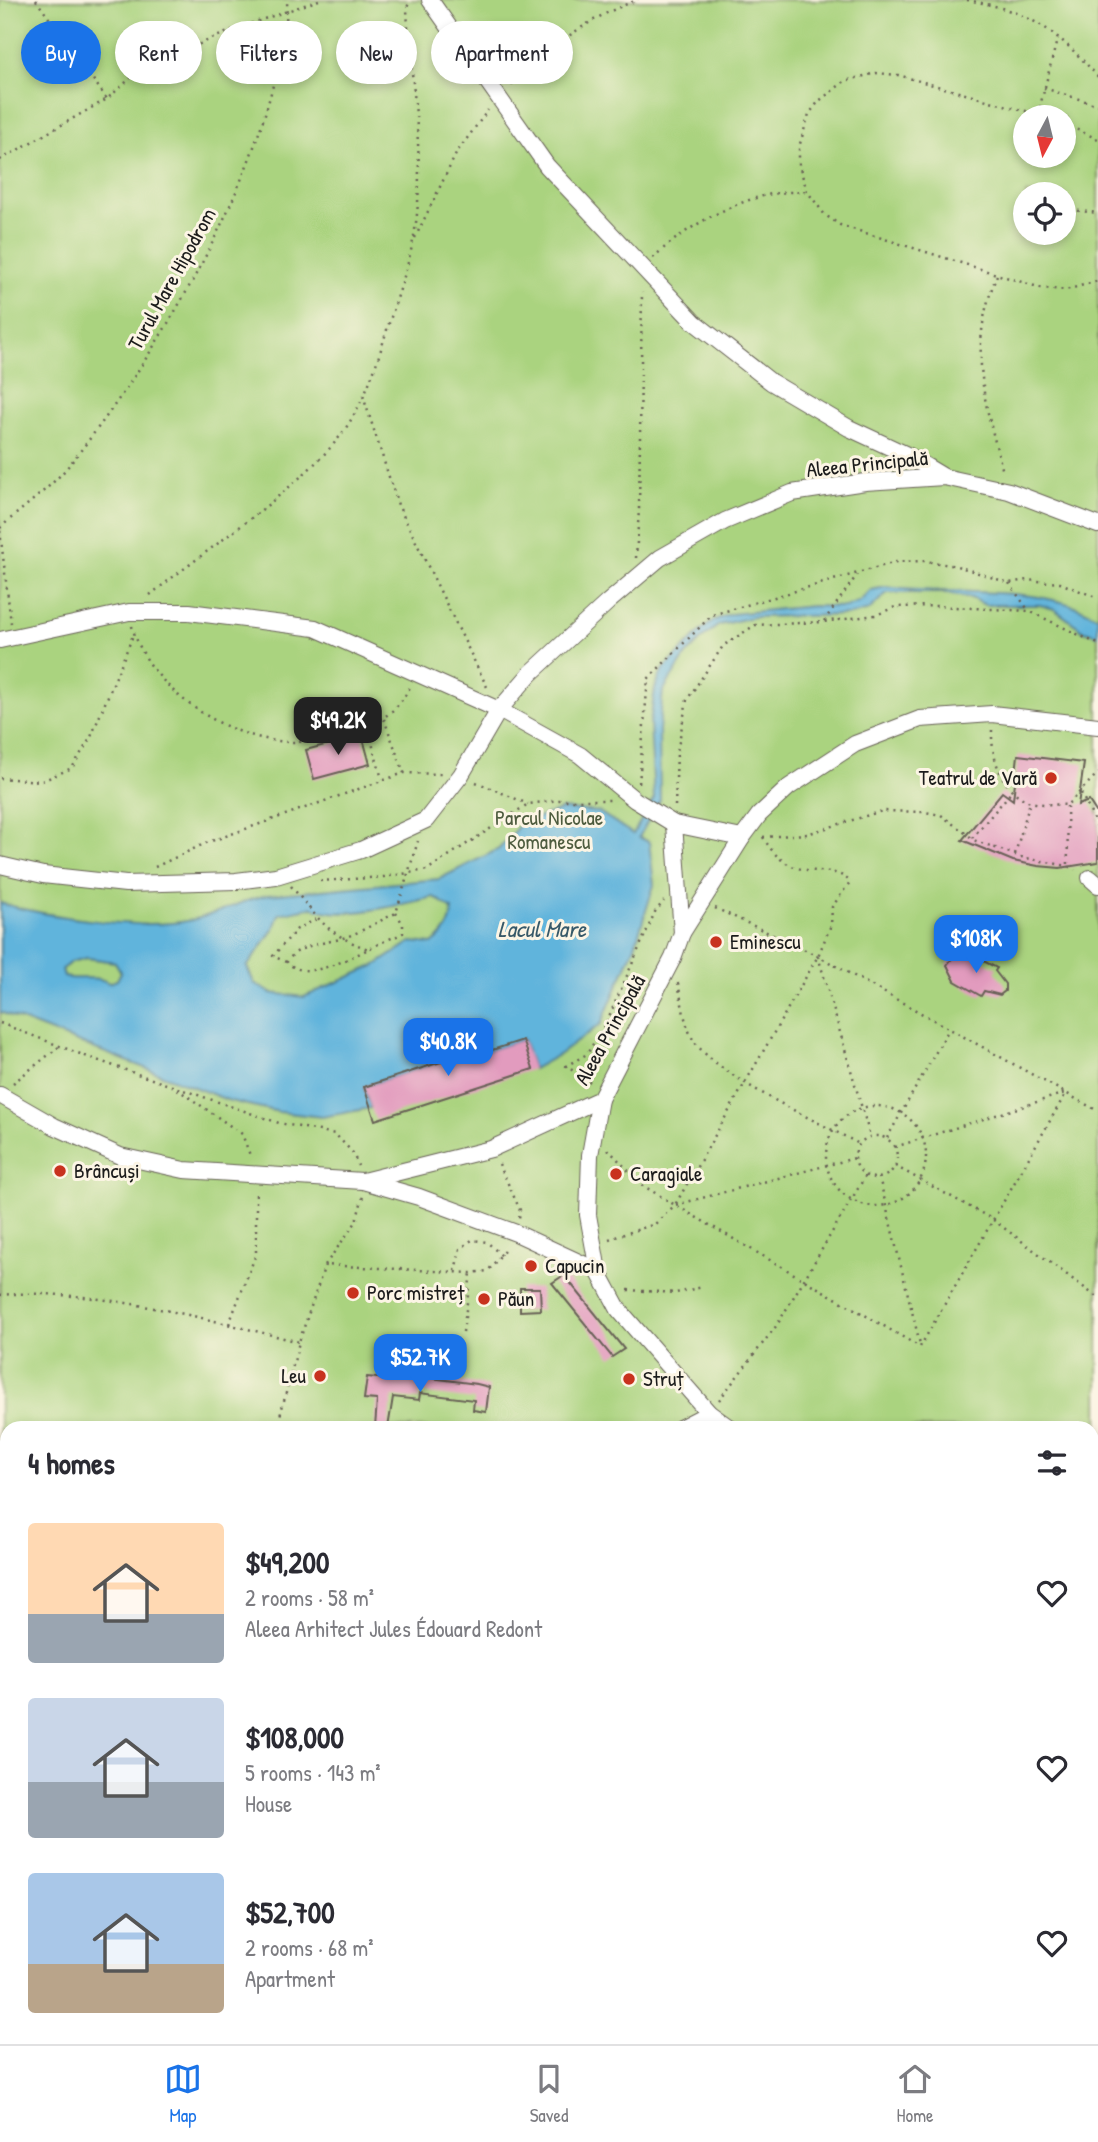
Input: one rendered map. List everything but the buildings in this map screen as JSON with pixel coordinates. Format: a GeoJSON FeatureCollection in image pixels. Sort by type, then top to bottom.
{"type":"FeatureCollection","features":[{"type":"Feature","properties":{"kind":"street"},"geometry":{"type":"LineString","coordinates":[[429,0],[547,166],[694,322],[771,382],[849,428],[909,456],[944,477]]}},
{"type":"Feature","properties":{"kind":"street","name":"Aleea Principală"},"geometry":{"type":"LineString","coordinates":[[426,820],[461,775],[499,710],[530,674],[660,558],[725,521],[792,493],[865,482],[944,477],[1009,491],[1098,525]]}},
{"type":"Feature","properties":{"kind":"street"},"geometry":{"type":"LineString","coordinates":[[6,638],[129,612],[189,612],[315,628],[499,710],[580,755],[635,800],[674,824],[743,838]]}},
{"type":"Feature","properties":{"kind":"street","name":"Aleea Principală"},"geometry":{"type":"LineString","coordinates":[[363,1181],[491,1149],[602,1096],[673,958],[682,933],[759,815],[789,787],[855,744],[920,719],[992,714],[1098,726]]}},
{"type":"Feature","properties":{"kind":"street"},"geometry":{"type":"LineString","coordinates":[[0,865],[44,875],[125,884],[236,881],[276,876],[361,849],[426,820]]}},
{"type":"Feature","properties":{"kind":"street"},"geometry":{"type":"LineString","coordinates":[[674,824],[682,933]]}},
{"type":"Feature","properties":{"kind":"street","name":"Aleea Principală"},"geometry":{"type":"LineString","coordinates":[[5,1089],[54,1126],[120,1156],[184,1170],[363,1181],[419,1197],[516,1233],[598,1271]]}},
{"type":"Feature","properties":{"kind":"street"},"geometry":{"type":"LineString","coordinates":[[602,1096],[593,1136],[588,1215],[598,1271],[619,1310],[709,1413],[720,1421]]}},
{"type":"Feature","properties":{"kind":"street"},"geometry":{"type":"LineString","coordinates":[[694,1421],[709,1413]]}},
{"type":"Feature","properties":{"kind":"path"},"geometry":{"type":"LineString","coordinates":[[36,0],[107,99]]}},
{"type":"Feature","properties":{"kind":"path","name":"Turul Mare Hipodrom"},"geometry":{"type":"LineString","coordinates":[[0,530],[69,466],[142,366],[206,252],[240,184],[275,84],[288,11],[287,0]]}},
{"type":"Feature","properties":{"kind":"path"},"geometry":{"type":"LineString","coordinates":[[0,160],[107,99],[132,77],[169,57],[319,0]]}},
{"type":"Feature","properties":{"kind":"path"},"geometry":{"type":"LineString","coordinates":[[149,596],[277,496],[331,446],[357,412],[379,356],[414,240],[419,164],[409,59],[407,8],[410,0]]}},
{"type":"Feature","properties":{"kind":"path"},"geometry":{"type":"LineString","coordinates":[[969,0],[1023,13],[1058,36],[1098,77]]}},
{"type":"Feature","properties":{"kind":"path"},"geometry":{"type":"LineString","coordinates":[[1040,105],[1058,36]]}},
{"type":"Feature","properties":{"kind":"path"},"geometry":{"type":"LineString","coordinates":[[1013,107],[898,75],[859,76],[832,89],[809,114],[799,147],[799,165],[807,191],[825,215],[856,233],[1041,288],[1066,290],[1098,281]]}},
{"type":"Feature","properties":{"kind":"path"},"geometry":{"type":"LineString","coordinates":[[1044,88],[1098,104]]}},
{"type":"Feature","properties":{"kind":"path"},"geometry":{"type":"LineString","coordinates":[[1076,129],[1098,139]]}},
{"type":"Feature","properties":{"kind":"path"},"geometry":{"type":"LineString","coordinates":[[634,580],[639,509],[642,269],[668,243],[699,223],[763,196],[807,191]]}},
{"type":"Feature","properties":{"kind":"path"},"geometry":{"type":"LineString","coordinates":[[1076,210],[1098,213]]}},
{"type":"Feature","properties":{"kind":"path"},"geometry":{"type":"LineString","coordinates":[[997,275],[986,303],[979,347],[983,399],[1009,491]]}},
{"type":"Feature","properties":{"kind":"path"},"geometry":{"type":"LineString","coordinates":[[363,396],[398,506],[499,710]]}},
{"type":"Feature","properties":{"kind":"path"},"geometry":{"type":"LineString","coordinates":[[0,530],[6,638]]}},
{"type":"Feature","properties":{"kind":"path"},"geometry":{"type":"LineString","coordinates":[[311,881],[427,870],[447,860],[528,804],[559,800],[635,800],[642,773],[648,679],[674,650],[712,615],[896,562],[925,561],[957,566],[1009,583],[1027,580],[1060,583],[1098,597]]}},
{"type":"Feature","properties":{"kind":"path"},"geometry":{"type":"LineString","coordinates":[[823,622],[857,575]]}},
{"type":"Feature","properties":{"kind":"path"},"geometry":{"type":"LineString","coordinates":[[1009,583],[1029,611]]}},
{"type":"Feature","properties":{"kind":"path"},"geometry":{"type":"LineString","coordinates":[[674,824],[677,752],[687,700],[723,646],[755,625],[823,622],[876,615],[895,607],[936,606],[1029,611],[1098,644]]}},
{"type":"Feature","properties":{"kind":"path"},"geometry":{"type":"LineString","coordinates":[[129,612],[134,632],[151,664],[181,697],[207,718],[256,738],[293,743],[384,719],[400,706],[418,674]]}},
{"type":"Feature","properties":{"kind":"path"},"geometry":{"type":"LineString","coordinates":[[0,778],[42,782],[72,768],[90,737],[134,632]]}},
{"type":"Feature","properties":{"kind":"path"},"geometry":{"type":"LineString","coordinates":[[992,714],[994,760],[1013,790],[1030,802],[1067,805],[1098,773]]}},
{"type":"Feature","properties":{"kind":"path"},"geometry":{"type":"LineString","coordinates":[[384,719],[404,774]]}},
{"type":"Feature","properties":{"kind":"path"},"geometry":{"type":"LineString","coordinates":[[367,725],[383,781]]}},
{"type":"Feature","properties":{"kind":"path"},"geometry":{"type":"LineString","coordinates":[[149,871],[206,843],[404,774],[461,775],[528,804]]}},
{"type":"Feature","properties":{"kind":"path"},"geometry":{"type":"LineString","coordinates":[[972,838],[1013,790]]}},
{"type":"Feature","properties":{"kind":"path"},"geometry":{"type":"LineString","coordinates":[[1081,792],[1098,828]]}},
{"type":"Feature","properties":{"kind":"path"},"geometry":{"type":"LineString","coordinates":[[1015,854],[1030,802]]}},
{"type":"Feature","properties":{"kind":"path"},"geometry":{"type":"LineString","coordinates":[[1067,805],[1068,866]]}},
{"type":"Feature","properties":{"kind":"path"},"geometry":{"type":"LineString","coordinates":[[743,838],[807,834],[882,811],[925,812],[941,815],[972,838],[1015,854],[1068,866],[1094,881]]}},
{"type":"Feature","properties":{"kind":"path"},"geometry":{"type":"LineString","coordinates":[[317,919],[296,929],[273,956],[287,962],[294,970],[310,973],[402,933],[403,924],[396,913],[426,820]]}},
{"type":"Feature","properties":{"kind":"path"},"geometry":{"type":"LineString","coordinates":[[595,1246],[619,1234],[655,1224],[675,1205],[818,956],[831,925],[832,907],[850,882],[835,874],[789,867],[773,854],[763,837]]}},
{"type":"Feature","properties":{"kind":"path"},"geometry":{"type":"LineString","coordinates":[[299,881],[287,881],[317,919],[340,939],[368,949]]}},
{"type":"Feature","properties":{"kind":"path"},"geometry":{"type":"LineString","coordinates":[[602,1096],[566,1066],[587,1054],[607,1020],[655,912],[678,886]]}},
{"type":"Feature","properties":{"kind":"path"},"geometry":{"type":"LineString","coordinates":[[702,902],[818,956],[1098,1111]]}},
{"type":"Feature","properties":{"kind":"path"},"geometry":{"type":"LineString","coordinates":[[287,962],[291,955],[303,949],[340,939],[396,913]]}},
{"type":"Feature","properties":{"kind":"path"},"geometry":{"type":"LineString","coordinates":[[818,956],[870,1136]]}},
{"type":"Feature","properties":{"kind":"path"},"geometry":{"type":"LineString","coordinates":[[673,958],[694,1040],[707,1055],[746,1082],[859,1144]]}},
{"type":"Feature","properties":{"kind":"path"},"geometry":{"type":"LineString","coordinates":[[0,1023],[279,1123],[335,1134],[353,1153],[363,1181],[362,1206],[356,1222],[325,1265],[299,1342],[279,1421]]}},
{"type":"Feature","properties":{"kind":"path"},"geometry":{"type":"LineString","coordinates":[[887,1138],[949,1029]]}},
{"type":"Feature","properties":{"kind":"path"},"geometry":{"type":"LineString","coordinates":[[5,1089],[60,1046]]}},
{"type":"Feature","properties":{"kind":"path"},"geometry":{"type":"LineString","coordinates":[[172,1085],[242,1134],[254,1175],[256,1254],[229,1324]]}},
{"type":"Feature","properties":{"kind":"path"},"geometry":{"type":"LineString","coordinates":[[895,1147],[1066,1093]]}},
{"type":"Feature","properties":{"kind":"path"},"geometry":{"type":"LineString","coordinates":[[920,1347],[1066,1093]]}},
{"type":"Feature","properties":{"kind":"path"},"geometry":{"type":"LineString","coordinates":[[876,1106],[901,1113],[913,1122],[924,1140],[927,1158],[920,1181],[910,1194],[886,1206],[869,1206],[851,1200],[833,1182],[827,1165],[827,1145],[834,1130],[849,1114],[862,1108],[876,1106]]}},
{"type":"Feature","properties":{"kind":"path"},"geometry":{"type":"LineString","coordinates":[[593,1136],[642,1185],[920,1347]]}},
{"type":"Feature","properties":{"kind":"path"},"geometry":{"type":"LineString","coordinates":[[870,1136],[887,1138],[895,1147],[895,1166],[891,1172],[879,1177],[866,1175],[855,1157],[859,1144],[870,1136]]}},
{"type":"Feature","properties":{"kind":"path"},"geometry":{"type":"LineString","coordinates":[[325,1265],[471,1273],[488,1271],[502,1256],[516,1233],[520,1210],[491,1149]]}},
{"type":"Feature","properties":{"kind":"path"},"geometry":{"type":"LineString","coordinates":[[675,1205],[855,1157]]}},
{"type":"Feature","properties":{"kind":"path"},"geometry":{"type":"LineString","coordinates":[[895,1166],[992,1219],[1098,1298]]}},
{"type":"Feature","properties":{"kind":"path"},"geometry":{"type":"LineString","coordinates":[[709,1413],[777,1325],[866,1175]]}},
{"type":"Feature","properties":{"kind":"path"},"geometry":{"type":"LineString","coordinates":[[879,1177],[920,1347]]}},
{"type":"Feature","properties":{"kind":"path"},"geometry":{"type":"LineString","coordinates":[[455,1271],[460,1249],[472,1240],[487,1242],[502,1256]]}},
{"type":"Feature","properties":{"kind":"path"},"geometry":{"type":"LineString","coordinates":[[463,1332],[471,1273]]}},
{"type":"Feature","properties":{"kind":"path"},"geometry":{"type":"LineString","coordinates":[[607,1288],[676,1293],[704,1287]]}},
{"type":"Feature","properties":{"kind":"path"},"geometry":{"type":"LineString","coordinates":[[0,1295],[27,1293],[90,1299],[229,1324],[299,1342]]}},
{"type":"Feature","properties":{"kind":"green space","name":"Parcul Nicolae Romanescu"},"geometry":{"type":"Polygon","coordinates":[[[0,0],[1098,0],[1098,1421],[0,1421],[0,0]]]}},
{"type":"Feature","properties":{"kind":"water","name":"Lacul Mare"},"geometry":{"type":"Polygon","coordinates":[[[886,587],[1050,599],[1075,606],[1098,617],[1098,635],[1084,631],[1054,609],[1040,605],[985,605],[971,598],[942,593],[887,593],[869,610],[851,615],[753,617],[719,625],[687,654],[663,691],[659,730],[660,800],[639,837],[649,842],[654,885],[635,946],[601,1024],[560,1054],[533,1069],[523,1040],[486,1052],[482,1041],[454,1050],[456,1057],[364,1087],[371,1108],[322,1117],[279,1112],[230,1101],[0,1012],[0,903],[96,921],[172,923],[192,920],[268,895],[439,879],[499,849],[520,824],[563,809],[599,812],[633,834],[654,798],[650,723],[655,688],[662,671],[715,620],[731,614],[813,606],[845,607],[860,601],[871,590],[886,587]],[[434,897],[355,912],[339,913],[313,907],[279,914],[274,928],[247,967],[254,983],[271,993],[304,997],[376,965],[411,942],[432,944],[446,929],[451,920],[452,909],[434,897]],[[87,958],[71,962],[62,969],[64,977],[98,979],[109,983],[117,980],[121,972],[115,962],[87,958]]]}},
{"type":"Feature","properties":{"kind":"place","name":"Teatrul de Vară"},"geometry":{"type":"Point","coordinates":[1051,778]}},
{"type":"Feature","properties":{"kind":"place","name":"Eminescu"},"geometry":{"type":"Point","coordinates":[716,942]}},
{"type":"Feature","properties":{"kind":"place","name":"Brâncuși"},"geometry":{"type":"Point","coordinates":[60,1171]}},
{"type":"Feature","properties":{"kind":"place","name":"Caragiale"},"geometry":{"type":"Point","coordinates":[616,1174]}},
{"type":"Feature","properties":{"kind":"place","name":"Capucin"},"geometry":{"type":"Point","coordinates":[531,1266]}},
{"type":"Feature","properties":{"kind":"place","name":"Porc mistreț"},"geometry":{"type":"Point","coordinates":[353,1293]}},
{"type":"Feature","properties":{"kind":"place","name":"Păun"},"geometry":{"type":"Point","coordinates":[484,1299]}},
{"type":"Feature","properties":{"kind":"place","name":"Leu"},"geometry":{"type":"Point","coordinates":[320,1376]}},
{"type":"Feature","properties":{"kind":"place","name":"Struț"},"geometry":{"type":"Point","coordinates":[629,1379]}}]}
